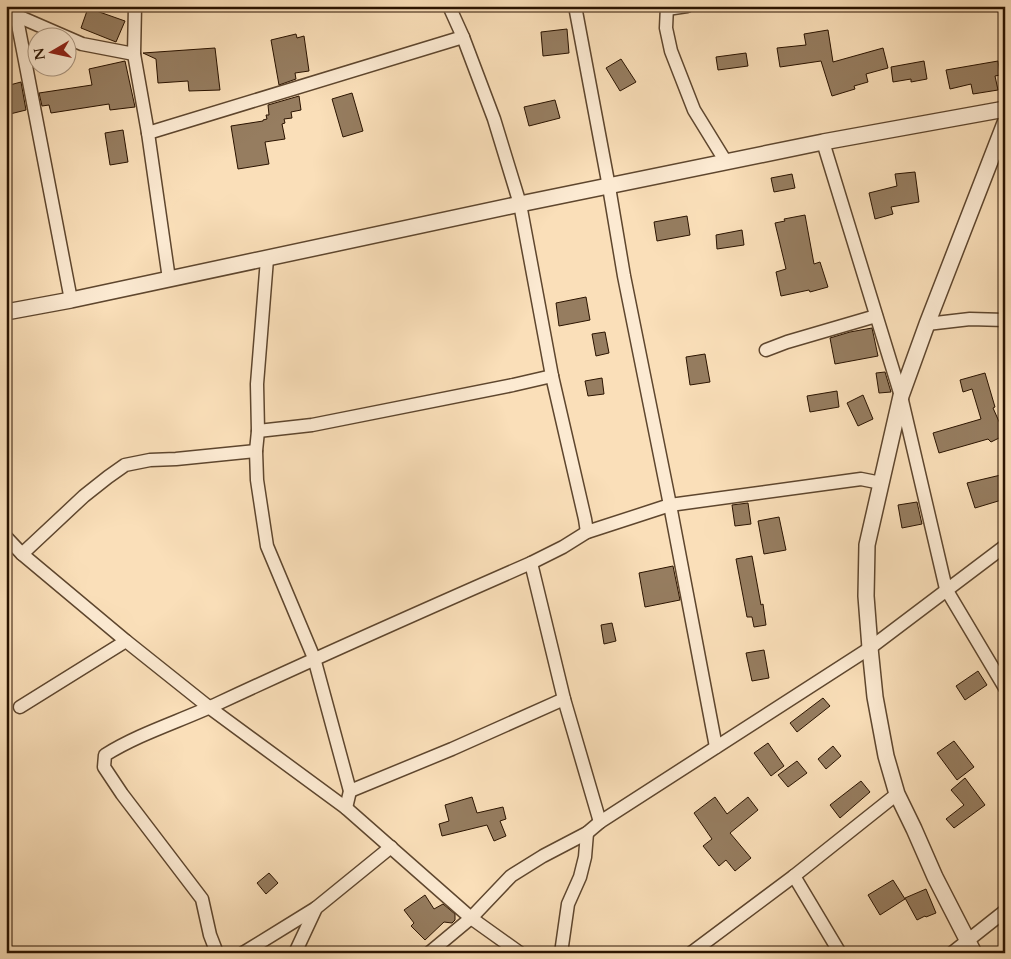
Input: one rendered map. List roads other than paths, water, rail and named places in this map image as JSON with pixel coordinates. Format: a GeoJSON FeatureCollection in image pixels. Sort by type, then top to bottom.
{"type":"FeatureCollection","features":[{"type":"Feature","properties":{"kind":"street"},"geometry":{"type":"LineString","coordinates":[[449,6],[463,37],[494,119],[520,204],[552,376],[587,532]]}},
{"type":"Feature","properties":{"kind":"street"},"geometry":{"type":"LineString","coordinates":[[575,6],[624,276],[716,747]]}},
{"type":"Feature","properties":{"kind":"street"},"geometry":{"type":"LineString","coordinates":[[687,6],[667,8],[666,28],[671,50],[694,110],[726,162]]}},
{"type":"Feature","properties":{"kind":"street"},"geometry":{"type":"LineString","coordinates":[[136,7],[134,54],[148,133],[169,279]]}},
{"type":"Feature","properties":{"kind":"street"},"geometry":{"type":"LineString","coordinates":[[13,11],[82,44],[134,54]]}},
{"type":"Feature","properties":{"kind":"street"},"geometry":{"type":"LineString","coordinates":[[13,11],[70,300]]}},
{"type":"Feature","properties":{"kind":"street"},"geometry":{"type":"LineString","coordinates":[[148,133],[463,37]]}},
{"type":"Feature","properties":{"kind":"street"},"geometry":{"type":"LineString","coordinates":[[6,312],[823,142],[1005,109]]}},
{"type":"Feature","properties":{"kind":"street"},"geometry":{"type":"LineString","coordinates":[[970,946],[935,877],[897,794],[886,756],[875,697],[870,648],[866,596],[868,545],[901,396],[926,324],[1005,124]]}},
{"type":"Feature","properties":{"kind":"street"},"geometry":{"type":"LineString","coordinates":[[823,142],[901,396],[946,590],[1005,688]]}},
{"type":"Feature","properties":{"kind":"street"},"geometry":{"type":"LineString","coordinates":[[267,259],[257,384],[257,480],[267,546],[314,658],[350,791],[346,808]]}},
{"type":"Feature","properties":{"kind":"street"},"geometry":{"type":"LineString","coordinates":[[766,350],[876,316]]}},
{"type":"Feature","properties":{"kind":"street"},"geometry":{"type":"LineString","coordinates":[[926,324],[970,320],[1005,320]]}},
{"type":"Feature","properties":{"kind":"street"},"geometry":{"type":"LineString","coordinates":[[258,432],[312,425],[552,376]]}},
{"type":"Feature","properties":{"kind":"street"},"geometry":{"type":"LineString","coordinates":[[22,554],[84,496],[125,465],[150,460],[256,451]]}},
{"type":"Feature","properties":{"kind":"street"},"geometry":{"type":"LineString","coordinates":[[217,953],[210,935],[202,899],[122,794],[104,767],[105,755],[135,738],[210,708],[314,658],[531,563],[587,532],[670,505],[862,478],[882,483]]}},
{"type":"Feature","properties":{"kind":"street"},"geometry":{"type":"LineString","coordinates":[[6,537],[22,554],[126,642],[210,708],[346,808],[472,918],[520,953]]}},
{"type":"Feature","properties":{"kind":"street"},"geometry":{"type":"LineString","coordinates":[[429,953],[472,918],[511,876],[543,856],[587,833],[600,822],[870,648],[1005,546]]}},
{"type":"Feature","properties":{"kind":"street"},"geometry":{"type":"LineString","coordinates":[[531,563],[564,699],[600,822]]}},
{"type":"Feature","properties":{"kind":"street"},"geometry":{"type":"LineString","coordinates":[[20,707],[126,642]]}},
{"type":"Feature","properties":{"kind":"street"},"geometry":{"type":"LineString","coordinates":[[350,791],[452,749],[564,699]]}},
{"type":"Feature","properties":{"kind":"street"},"geometry":{"type":"LineString","coordinates":[[691,953],[794,876],[897,794]]}},
{"type":"Feature","properties":{"kind":"street"},"geometry":{"type":"LineString","coordinates":[[561,953],[568,904],[586,857],[587,833]]}},
{"type":"Feature","properties":{"kind":"street"},"geometry":{"type":"LineString","coordinates":[[244,953],[316,908],[391,847]]}},
{"type":"Feature","properties":{"kind":"street"},"geometry":{"type":"LineString","coordinates":[[794,876],[840,953]]}},
{"type":"Feature","properties":{"kind":"street"},"geometry":{"type":"LineString","coordinates":[[296,953],[316,908]]}},
{"type":"Feature","properties":{"kind":"street"},"geometry":{"type":"LineString","coordinates":[[952,953],[970,946],[1005,911]]}}]}
